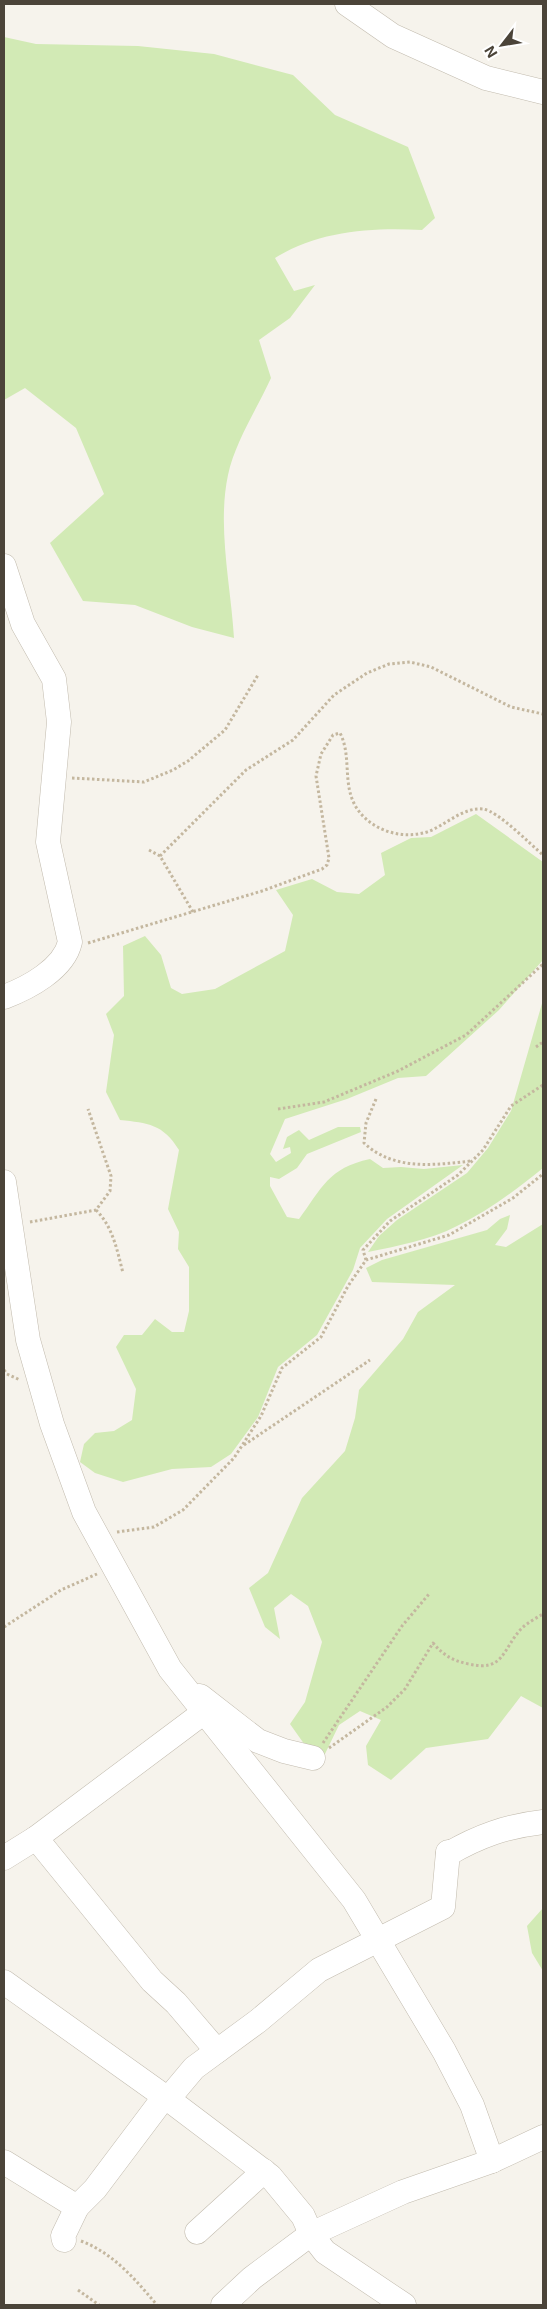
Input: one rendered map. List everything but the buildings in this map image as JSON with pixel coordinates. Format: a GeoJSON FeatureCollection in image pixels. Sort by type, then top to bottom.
{"type":"FeatureCollection","features":[{"type":"Feature","properties":{"kind":"street"},"geometry":{"type":"LineString","coordinates":[[347,4],[393,36],[486,78],[543,92]]}},
{"type":"Feature","properties":{"kind":"street"},"geometry":{"type":"LineString","coordinates":[[4,566],[23,624],[54,679],[59,722],[48,842],[70,944],[55,966],[20,991],[4,997]]}},
{"type":"Feature","properties":{"kind":"street"},"geometry":{"type":"LineString","coordinates":[[4,1182],[7,1224],[30,1349],[52,1424],[84,1512],[132,1603],[170,1669],[203,1713],[354,1900],[380,1941],[444,2051],[472,2105],[492,2161]]}},
{"type":"Feature","properties":{"kind":"street"},"geometry":{"type":"LineString","coordinates":[[180,1682],[220,1710],[258,1741],[284,1751],[313,1758]]}},
{"type":"Feature","properties":{"kind":"street"},"geometry":{"type":"LineString","coordinates":[[4,1858],[36,1838],[203,1713]]}},
{"type":"Feature","properties":{"kind":"street"},"geometry":{"type":"LineString","coordinates":[[64,2240],[63,2236],[77,2207],[96,2189],[167,2097],[194,2068],[258,2021],[319,1970],[443,1908],[448,1853],[478,1837],[522,1825],[543,1822]]}},
{"type":"Feature","properties":{"kind":"street"},"geometry":{"type":"LineString","coordinates":[[36,1838],[152,1980],[176,2003],[217,2051]]}},
{"type":"Feature","properties":{"kind":"street"},"geometry":{"type":"LineString","coordinates":[[4,1982],[167,2097],[264,2171],[302,2216],[311,2234],[325,2252],[397,2303]]}},
{"type":"Feature","properties":{"kind":"street"},"geometry":{"type":"LineString","coordinates":[[223,2305],[252,2278],[311,2234],[403,2192],[492,2161],[543,2137]]}},
{"type":"Feature","properties":{"kind":"street"},"geometry":{"type":"LineString","coordinates":[[4,2162],[77,2207]]}},
{"type":"Feature","properties":{"kind":"street"},"geometry":{"type":"LineString","coordinates":[[197,2232],[264,2171]]}},
{"type":"Feature","properties":{"kind":"path"},"geometry":{"type":"LineString","coordinates":[[160,856],[246,770],[293,740],[334,695],[366,674],[389,664],[410,662],[431,668],[511,707],[543,714]]}},
{"type":"Feature","properties":{"kind":"path"},"geometry":{"type":"LineString","coordinates":[[54,778],[144,782],[173,770],[188,761],[225,730],[258,675]]}},
{"type":"Feature","properties":{"kind":"path"},"geometry":{"type":"LineString","coordinates":[[70,944],[84,944],[262,891],[316,872],[327,865],[329,858],[316,776],[321,754],[332,735],[340,733],[344,741],[348,787],[356,807],[376,828],[407,834],[426,832],[471,810],[484,809],[495,815],[543,855]]}},
{"type":"Feature","properties":{"kind":"path"},"geometry":{"type":"LineString","coordinates":[[149,850],[160,856],[193,912]]}},
{"type":"Feature","properties":{"kind":"path"},"geometry":{"type":"LineString","coordinates":[[278,1109],[324,1102],[398,1071],[466,1036],[543,964]]}},
{"type":"Feature","properties":{"kind":"path"},"geometry":{"type":"LineString","coordinates":[[536,1047],[543,1042]]}},
{"type":"Feature","properties":{"kind":"path"},"geometry":{"type":"LineString","coordinates":[[366,1260],[363,1250],[390,1221],[458,1175],[483,1150],[511,1106],[543,1085]]}},
{"type":"Feature","properties":{"kind":"path"},"geometry":{"type":"LineString","coordinates":[[376,1099],[366,1124],[364,1143],[372,1151],[397,1162],[422,1166],[471,1161]]}},
{"type":"Feature","properties":{"kind":"path"},"geometry":{"type":"LineString","coordinates":[[7,1224],[40,1222],[96,1210],[110,1191],[111,1176],[88,1109]]}},
{"type":"Feature","properties":{"kind":"path"},"geometry":{"type":"LineString","coordinates":[[97,1536],[107,1532],[154,1527],[183,1510],[234,1458],[261,1416],[282,1368],[321,1337],[348,1286],[366,1260],[449,1235],[513,1198],[543,1174]]}},
{"type":"Feature","properties":{"kind":"path"},"geometry":{"type":"LineString","coordinates":[[96,1210],[106,1219],[112,1233],[123,1273]]}},
{"type":"Feature","properties":{"kind":"path"},"geometry":{"type":"LineString","coordinates":[[242,1446],[370,1360]]}},
{"type":"Feature","properties":{"kind":"path"},"geometry":{"type":"LineString","coordinates":[[4,1628],[62,1590],[100,1573]]}},
{"type":"Feature","properties":{"kind":"path"},"geometry":{"type":"LineString","coordinates":[[313,1758],[402,1626],[429,1594]]}},
{"type":"Feature","properties":{"kind":"path"},"geometry":{"type":"LineString","coordinates":[[313,1758],[386,1707],[405,1690],[433,1643],[443,1654],[458,1662],[480,1667],[493,1664],[505,1654],[523,1627],[543,1614]]}},
{"type":"Feature","properties":{"kind":"path"},"geometry":{"type":"LineString","coordinates":[[64,2240],[79,2241],[97,2247],[121,2266],[157,2305]]}},
{"type":"Feature","properties":{"kind":"path"},"geometry":{"type":"LineString","coordinates":[[78,2290],[99,2305]]}},
{"type":"Feature","properties":{"kind":"green space"},"geometry":{"type":"Polygon","coordinates":[[[4,37],[36,44],[138,46],[214,54],[293,75],[335,115],[408,147],[435,218],[422,230],[365,230],[327,236],[291,249],[275,258],[294,291],[315,285],[290,318],[259,340],[271,378],[241,438],[228,475],[225,495],[224,536],[234,638],[192,627],[135,605],[83,601],[50,543],[104,494],[76,428],[25,388],[4,400],[4,37]]]}},
{"type":"Feature","properties":{"kind":"green space"},"geometry":{"type":"Polygon","coordinates":[[[476,814],[543,862],[543,960],[499,1010],[426,1076],[398,1078],[347,1099],[285,1119],[270,1154],[276,1162],[291,1153],[290,1147],[283,1149],[287,1137],[299,1130],[309,1140],[338,1127],[360,1127],[361,1132],[307,1154],[297,1168],[279,1179],[270,1177],[270,1186],[287,1217],[299,1219],[327,1181],[344,1168],[356,1163],[370,1159],[383,1168],[424,1169],[463,1165],[387,1219],[360,1248],[353,1270],[317,1335],[278,1367],[258,1417],[231,1454],[211,1467],[172,1469],[123,1482],[95,1473],[80,1462],[84,1444],[95,1433],[114,1431],[132,1420],[136,1389],[116,1347],[124,1335],[142,1335],[155,1319],[172,1332],[184,1332],[189,1311],[189,1267],[178,1249],[179,1232],[168,1209],[179,1150],[167,1135],[154,1126],[120,1120],[106,1092],[114,1035],[106,1014],[124,996],[123,946],[145,936],[161,955],[171,988],[182,994],[215,989],[285,951],[293,915],[276,890],[312,879],[337,892],[359,894],[385,875],[381,853],[411,838],[431,837],[476,814]]]}},
{"type":"Feature","properties":{"kind":"green space"},"geometry":{"type":"Polygon","coordinates":[[[543,1000],[543,1168],[502,1200],[447,1231],[425,1239],[368,1252],[379,1236],[397,1220],[467,1173],[488,1148],[511,1111],[543,1000]]]}},
{"type":"Feature","properties":{"kind":"green space"},"geometry":{"type":"Polygon","coordinates":[[[510,1215],[507,1229],[495,1245],[506,1247],[543,1224],[543,1708],[521,1696],[488,1739],[426,1748],[391,1780],[368,1765],[366,1746],[381,1720],[360,1711],[339,1725],[323,1758],[307,1748],[290,1724],[305,1702],[322,1642],[308,1606],[291,1594],[274,1608],[280,1639],[265,1627],[249,1588],[268,1573],[302,1498],[345,1451],[355,1418],[359,1390],[403,1339],[418,1312],[455,1285],[372,1282],[366,1268],[382,1260],[487,1230],[500,1219],[510,1215]]]}},
{"type":"Feature","properties":{"kind":"green space"},"geometry":{"type":"Polygon","coordinates":[[[543,1908],[543,1971],[532,1953],[527,1926],[543,1908]]]}}]}
